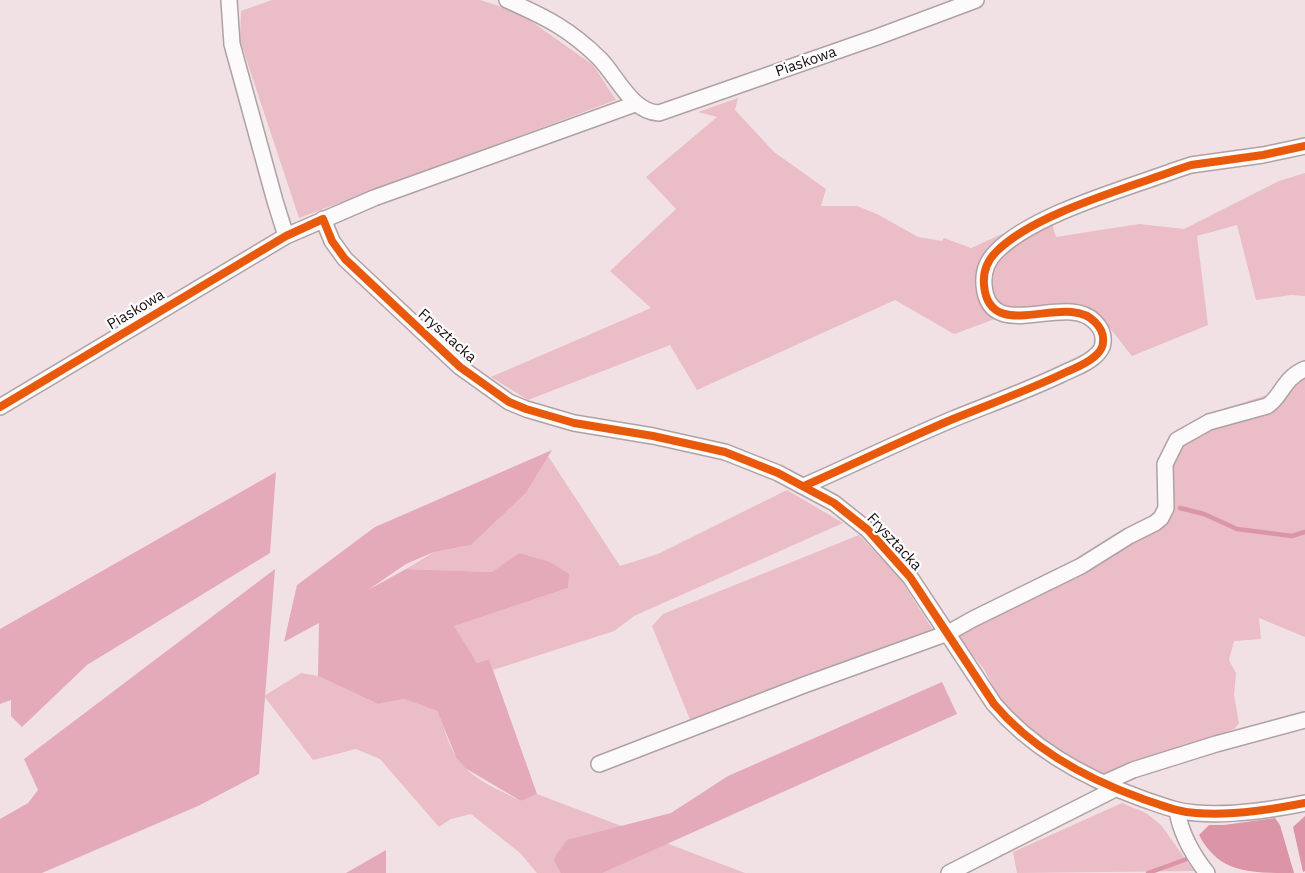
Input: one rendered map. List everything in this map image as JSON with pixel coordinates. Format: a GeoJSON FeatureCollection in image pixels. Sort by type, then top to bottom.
{"type":"FeatureCollection","features":[{"type":"Feature","properties":{"kind":"street"},"geometry":{"type":"LineString","coordinates":[[229,0],[232,44],[276,208],[286,236]]}},
{"type":"Feature","properties":{"kind":"street"},"geometry":{"type":"LineString","coordinates":[[323,219],[374,198],[635,104],[615,76],[574,36],[543,16],[507,0]]}},
{"type":"Feature","properties":{"kind":"street","name":"Piaskowa"},"geometry":{"type":"LineString","coordinates":[[635,104],[652,113],[670,110],[976,0]]}},
{"type":"Feature","properties":{"kind":"street"},"geometry":{"type":"LineString","coordinates":[[804,486],[953,419],[1019,394],[1094,357],[1103,341],[1100,329],[1093,319],[1084,314],[1070,311],[1015,316],[998,312],[988,301],[984,288],[984,276],[988,264],[995,253],[1020,234],[1070,209],[1191,165],[1232,161],[1305,146]]}},
{"type":"Feature","properties":{"kind":"street","name":"Piaskowa"},"geometry":{"type":"LineString","coordinates":[[0,407],[286,236],[323,219]]}},
{"type":"Feature","properties":{"kind":"street","name":"Frysztacka"},"geometry":{"type":"LineString","coordinates":[[323,219],[332,241],[345,259],[460,367],[508,402],[573,423],[653,436],[725,452],[778,473],[834,503],[868,530],[910,577],[994,704],[1020,732],[1065,764],[1110,786],[1177,811],[1197,814],[1263,811],[1305,803]]}},
{"type":"Feature","properties":{"kind":"street"},"geometry":{"type":"LineString","coordinates":[[599,764],[804,685],[948,633],[1081,566],[1129,536],[1155,524],[1161,518],[1166,507],[1165,464],[1177,440],[1209,422],[1267,406],[1273,402],[1290,378],[1305,369]]}},
{"type":"Feature","properties":{"kind":"street"},"geometry":{"type":"LineString","coordinates":[[949,873],[1110,786],[1133,770],[1305,720]]}},
{"type":"Feature","properties":{"kind":"street"},"geometry":{"type":"LineString","coordinates":[[1177,811],[1179,827],[1186,842],[1207,873]]}},
{"type":"Feature","properties":{"kind":"shaded area"},"geometry":{"type":"Polygon","coordinates":[[[272,0],[480,0],[518,12],[593,65],[616,100],[299,218],[240,40],[241,11],[272,0]]]}},
{"type":"Feature","properties":{"kind":"shaded area"},"geometry":{"type":"Polygon","coordinates":[[[738,98],[735,110],[774,152],[826,189],[821,206],[857,206],[877,214],[918,237],[942,241],[944,238],[971,248],[1049,213],[1056,237],[1139,224],[1184,229],[1279,181],[1305,173],[1305,296],[1291,295],[1256,300],[1237,225],[1197,236],[1208,325],[1132,356],[1097,314],[1077,305],[1060,304],[1023,310],[954,334],[895,300],[697,390],[670,345],[528,400],[491,377],[651,308],[610,271],[676,209],[646,177],[717,117],[698,112],[738,98]]]}},
{"type":"Feature","properties":{"kind":"shaded area"},"geometry":{"type":"Polygon","coordinates":[[[1305,364],[1305,637],[1259,618],[1261,639],[1234,641],[1229,660],[1236,673],[1234,695],[1239,723],[1234,729],[1103,775],[1037,736],[1002,704],[984,669],[955,635],[1159,513],[1160,488],[1157,461],[1174,432],[1205,415],[1267,395],[1286,374],[1305,364]]]}},
{"type":"Feature","properties":{"kind":"shaded area"},"geometry":{"type":"Polygon","coordinates":[[[552,450],[526,493],[471,545],[434,552],[406,564],[368,590],[406,569],[492,572],[519,553],[550,562],[569,574],[568,588],[454,626],[477,663],[489,659],[537,794],[521,801],[465,768],[456,757],[437,711],[404,699],[378,704],[318,676],[319,623],[284,642],[297,585],[375,527],[552,450]]]}},
{"type":"Feature","properties":{"kind":"shaded area"},"geometry":{"type":"Polygon","coordinates":[[[548,456],[620,566],[658,554],[787,490],[843,523],[634,616],[614,631],[493,670],[489,659],[477,663],[453,626],[568,588],[519,553],[493,572],[406,569],[434,552],[471,545],[526,493],[548,456]]]}},
{"type":"Feature","properties":{"kind":"shaded area"},"geometry":{"type":"Polygon","coordinates":[[[276,472],[270,553],[87,665],[22,727],[11,716],[11,700],[0,704],[0,629],[276,472]]]}},
{"type":"Feature","properties":{"kind":"shaded area"},"geometry":{"type":"Polygon","coordinates":[[[859,535],[899,577],[933,630],[691,722],[652,626],[663,614],[859,535]]]}},
{"type":"Feature","properties":{"kind":"shaded area"},"geometry":{"type":"Polygon","coordinates":[[[275,569],[259,774],[198,806],[42,873],[0,873],[0,819],[28,803],[38,790],[24,759],[275,569]]]}},
{"type":"Feature","properties":{"kind":"shaded area"},"geometry":{"type":"Polygon","coordinates":[[[301,673],[318,676],[378,704],[404,699],[437,711],[451,748],[464,766],[487,784],[521,801],[537,794],[745,873],[537,873],[520,853],[471,814],[451,819],[439,827],[380,759],[356,749],[313,760],[264,696],[301,673]]]}},
{"type":"Feature","properties":{"kind":"shaded area"},"geometry":{"type":"Polygon","coordinates":[[[942,682],[957,714],[602,873],[561,873],[554,861],[567,840],[671,813],[728,776],[942,682]]]}},
{"type":"Feature","properties":{"kind":"shaded area"},"geometry":{"type":"Polygon","coordinates":[[[1122,803],[1146,813],[1161,825],[1194,871],[1017,873],[1013,852],[1122,803]]]}},
{"type":"Feature","properties":{"kind":"shaded area"},"geometry":{"type":"Polygon","coordinates":[[[1305,816],[1305,871],[1303,872],[1293,827],[1305,816]]]}},
{"type":"Feature","properties":{"kind":"shaded area"},"geometry":{"type":"Polygon","coordinates":[[[1275,818],[1280,825],[1294,873],[1249,871],[1226,864],[1207,848],[1199,835],[1209,825],[1275,818]]]}},
{"type":"Feature","properties":{"kind":"shaded area"},"geometry":{"type":"Polygon","coordinates":[[[386,850],[386,873],[346,873],[386,850]]]}},
{"type":"Feature","properties":{"kind":"waterway"},"geometry":{"type":"LineString","coordinates":[[1180,508],[1204,514],[1237,529],[1292,536],[1305,532]]}},
{"type":"Feature","properties":{"kind":"waterway"},"geometry":{"type":"LineString","coordinates":[[1148,873],[1187,859]]}},
{"type":"Feature","properties":{"kind":"cycle path"},"geometry":{"type":"LineString","coordinates":[[804,486],[934,427],[1083,365],[1099,353],[1103,344],[1101,331],[1095,322],[1082,314],[1067,312],[1014,315],[1000,312],[989,303],[984,285],[986,267],[996,252],[1012,238],[1056,214],[1191,165],[1263,155],[1305,146]]}},
{"type":"Feature","properties":{"kind":"cycle path"},"geometry":{"type":"LineString","coordinates":[[0,407],[286,236],[323,219],[332,241],[345,259],[460,367],[509,402],[574,423],[653,436],[725,452],[778,473],[834,503],[868,530],[910,577],[994,704],[1026,735],[1062,761],[1122,791],[1182,811],[1210,814],[1237,813],[1305,803]]}}]}
